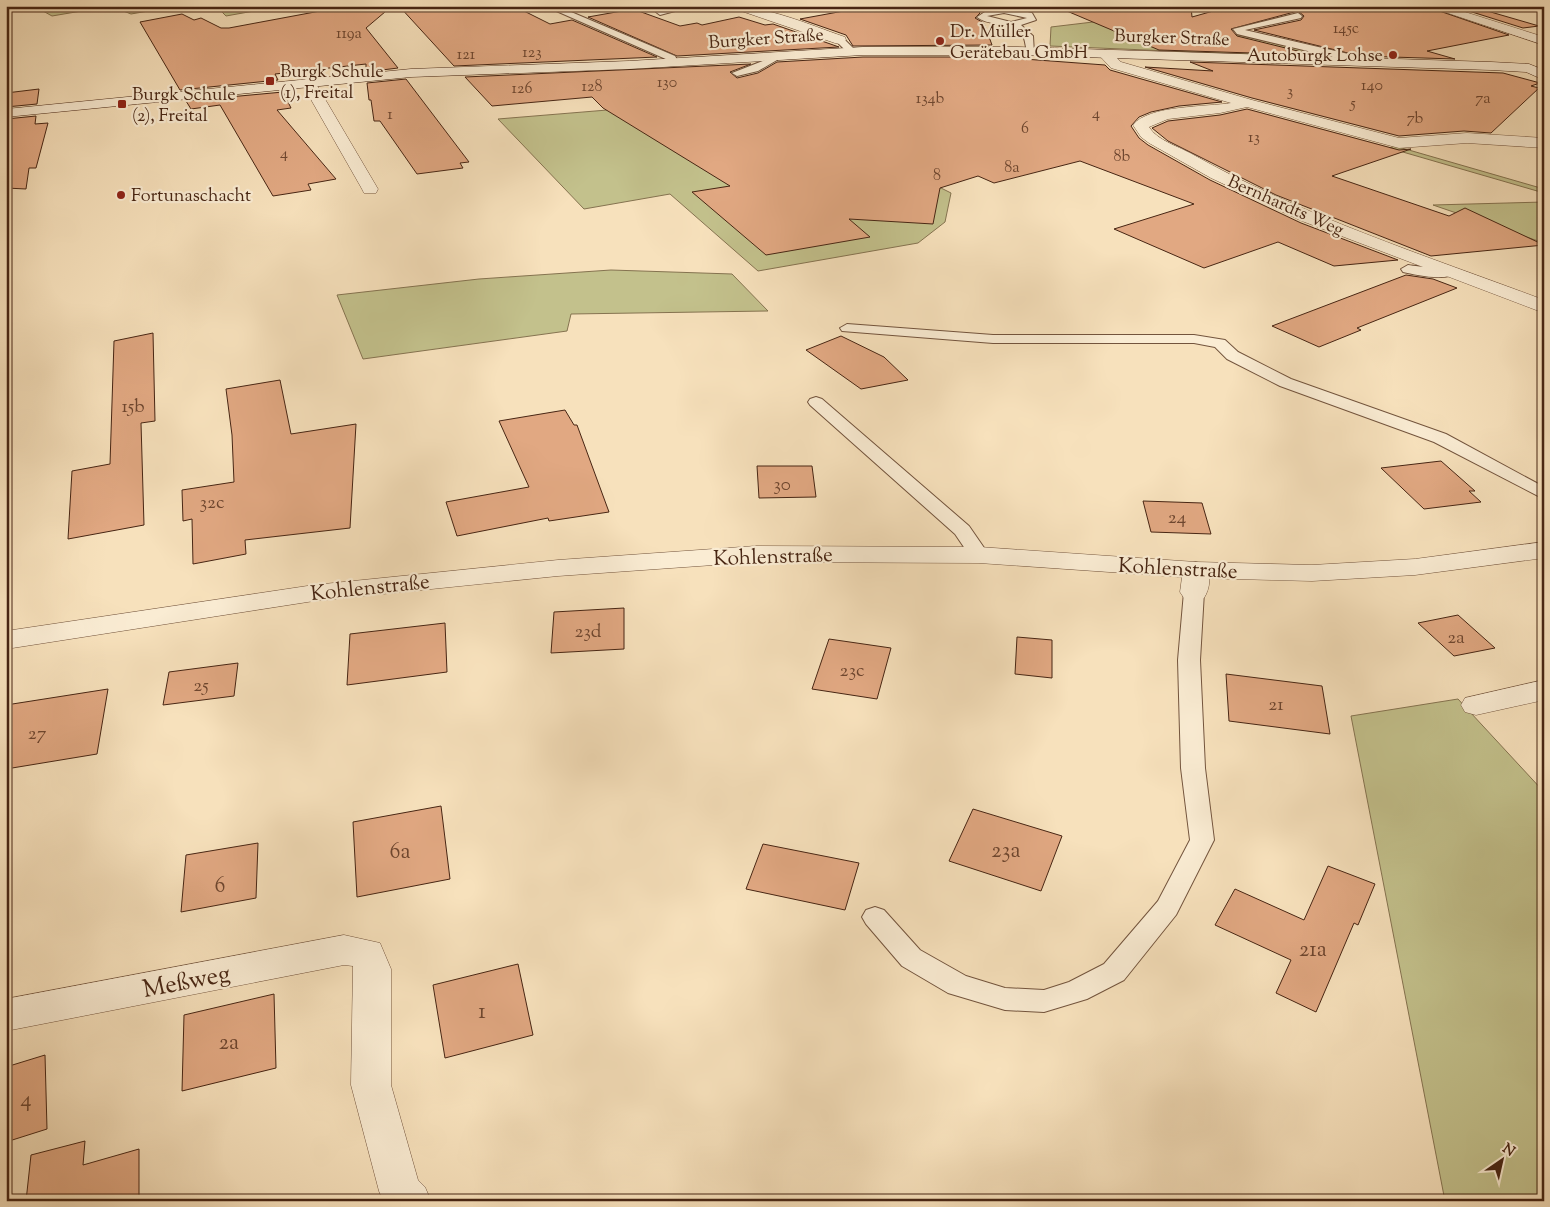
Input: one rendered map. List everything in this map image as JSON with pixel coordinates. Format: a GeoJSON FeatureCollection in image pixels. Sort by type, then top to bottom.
{"type":"FeatureCollection","features":[{"type":"Feature","properties":{"kind":"street"},"geometry":{"type":"LineString","coordinates":[[733,6],[784,20],[840,40]]}},
{"type":"Feature","properties":{"kind":"street"},"geometry":{"type":"LineString","coordinates":[[1433,6],[1544,41]]}},
{"type":"Feature","properties":{"kind":"street","name":"Burgker Straße"},"geometry":{"type":"LineString","coordinates":[[6,113],[308,82],[443,71],[674,63],[852,51],[1031,52],[1529,68],[1544,76]]}},
{"type":"Feature","properties":{"kind":"street"},"geometry":{"type":"LineString","coordinates":[[1104,54],[1116,65],[1247,103],[1399,143],[1467,138],[1544,143]]}},
{"type":"Feature","properties":{"kind":"street","name":"Burgker Straße"},"geometry":{"type":"LineString","coordinates":[[1529,68],[1533,65],[1544,63]]}},
{"type":"Feature","properties":{"kind":"street"},"geometry":{"type":"LineString","coordinates":[[308,82],[370,189]]}},
{"type":"Feature","properties":{"kind":"street","name":"Bernhardts Weg"},"geometry":{"type":"LineString","coordinates":[[1247,103],[1223,110],[1168,114],[1150,119],[1141,125],[1147,135],[1155,140],[1191,162],[1245,189],[1303,215],[1544,306]]}},
{"type":"Feature","properties":{"kind":"street","name":"Kohlenstraße"},"geometry":{"type":"LineString","coordinates":[[6,640],[279,598],[558,568],[756,554],[895,553],[979,555],[1195,581],[1312,572],[1415,567],[1544,550]]}},
{"type":"Feature","properties":{"kind":"street"},"geometry":{"type":"LineString","coordinates":[[1476,705],[1544,690]]}},
{"type":"Feature","properties":{"kind":"street","name":"Meßweg"},"geometry":{"type":"LineString","coordinates":[[6,1015],[344,950],[366,953],[372,969],[371,1085],[400,1191],[410,1201]]}},
{"type":"Feature","properties":{"kind":"lane"},"geometry":{"type":"LineString","coordinates":[[549,6],[672,58],[674,63]]}},
{"type":"Feature","properties":{"kind":"lane"},"geometry":{"type":"LineString","coordinates":[[660,12],[690,6]]}},
{"type":"Feature","properties":{"kind":"lane"},"geometry":{"type":"LineString","coordinates":[[969,18],[981,17],[992,22],[1013,24],[1032,20],[1029,15],[1016,11],[985,13],[981,17]]}},
{"type":"Feature","properties":{"kind":"lane"},"geometry":{"type":"LineString","coordinates":[[1298,16],[1238,29],[1240,32],[1354,58],[1359,62]]}},
{"type":"Feature","properties":{"kind":"lane"},"geometry":{"type":"LineString","coordinates":[[1013,24],[1022,29],[1028,36],[1031,52]]}},
{"type":"Feature","properties":{"kind":"lane"},"geometry":{"type":"LineString","coordinates":[[840,40],[852,51]]}},
{"type":"Feature","properties":{"kind":"lane"},"geometry":{"type":"LineString","coordinates":[[737,73],[765,65],[772,60],[768,56]]}},
{"type":"Feature","properties":{"kind":"lane"},"geometry":{"type":"LineString","coordinates":[[1408,269],[1431,273],[1450,272]]}},
{"type":"Feature","properties":{"kind":"lane"},"geometry":{"type":"LineString","coordinates":[[847,328],[992,339],[1194,339],[1220,343],[1224,351],[1249,365],[1301,388],[1441,439],[1544,494]]}},
{"type":"Feature","properties":{"kind":"lane"},"geometry":{"type":"LineString","coordinates":[[816,402],[962,530],[979,555]]}},
{"type":"Feature","properties":{"kind":"lane"},"geometry":{"type":"LineString","coordinates":[[875,917],[911,958],[958,985],[1005,999],[1044,1002],[1077,991],[1114,972],[1167,908],[1202,840],[1193,768],[1189,660],[1195,581]]}},
{"type":"Feature","properties":{"kind":"shaded area"},"geometry":{"type":"Polygon","coordinates":[[[34,6],[111,6],[52,16],[34,6]]]}},
{"type":"Feature","properties":{"kind":"shaded area"},"geometry":{"type":"Polygon","coordinates":[[[111,6],[177,6],[131,14],[111,6]]]}},
{"type":"Feature","properties":{"kind":"shaded area"},"geometry":{"type":"Polygon","coordinates":[[[216,6],[282,6],[226,16],[216,6]]]}},
{"type":"Feature","properties":{"kind":"shaded area"},"geometry":{"type":"Polygon","coordinates":[[[1164,18],[1321,54],[1315,57],[1050,46],[1051,27],[1093,22],[1164,18]]]}},
{"type":"Feature","properties":{"kind":"shaded area"},"geometry":{"type":"Polygon","coordinates":[[[656,106],[941,188],[951,193],[945,222],[918,243],[758,271],[670,194],[584,209],[498,119],[656,106]]]}},
{"type":"Feature","properties":{"kind":"shaded area"},"geometry":{"type":"Polygon","coordinates":[[[1395,146],[1544,189],[1544,193],[1389,148],[1395,146]]]}},
{"type":"Feature","properties":{"kind":"shaded area"},"geometry":{"type":"Polygon","coordinates":[[[1544,202],[1544,243],[1433,205],[1544,202]]]}},
{"type":"Feature","properties":{"kind":"shaded area"},"geometry":{"type":"Polygon","coordinates":[[[611,270],[732,274],[768,311],[571,314],[567,331],[363,359],[337,295],[479,279],[611,270]]]}},
{"type":"Feature","properties":{"kind":"shaded area"},"geometry":{"type":"Polygon","coordinates":[[[1458,699],[1544,792],[1544,1201],[1445,1201],[1351,716],[1458,699]]]}},
{"type":"Feature","properties":{"kind":"building"},"geometry":{"type":"Polygon","coordinates":[[[347,6],[392,6],[366,28],[398,68],[366,72],[366,64],[275,74],[278,80],[180,90],[140,22],[182,14],[194,20],[201,18],[221,28],[229,28],[347,6]]]}},
{"type":"Feature","properties":{"kind":"building"},"geometry":{"type":"Polygon","coordinates":[[[399,6],[492,6],[501,11],[518,8],[550,24],[572,20],[657,57],[454,66],[399,6]]]}},
{"type":"Feature","properties":{"kind":"building"},"geometry":{"type":"Polygon","coordinates":[[[871,6],[977,6],[980,13],[975,18],[984,23],[992,45],[853,46],[846,35],[800,19],[871,6]]]}},
{"type":"Feature","properties":{"kind":"building"},"geometry":{"type":"Polygon","coordinates":[[[1055,6],[1191,6],[1192,17],[1231,6],[1425,6],[1509,35],[1427,51],[1455,59],[1360,56],[1254,30],[1301,20],[1304,16],[1298,11],[1231,29],[1237,36],[1314,55],[1159,50],[1055,6]]]}},
{"type":"Feature","properties":{"kind":"building"},"geometry":{"type":"Polygon","coordinates":[[[1453,6],[1470,6],[1539,26],[1523,28],[1453,6]]]}},
{"type":"Feature","properties":{"kind":"building"},"geometry":{"type":"Polygon","coordinates":[[[633,9],[680,26],[697,23],[702,25],[739,17],[765,25],[773,24],[839,47],[677,56],[588,17],[633,9]]]}},
{"type":"Feature","properties":{"kind":"building"},"geometry":{"type":"Polygon","coordinates":[[[863,57],[997,57],[1105,65],[1110,70],[1222,102],[1179,106],[1151,112],[1139,117],[1131,126],[1139,138],[1148,145],[1210,180],[1301,223],[1398,260],[1334,266],[1278,242],[1204,268],[1114,229],[1194,204],[1080,161],[994,183],[978,176],[940,188],[933,224],[849,219],[870,237],[766,255],[692,192],[730,186],[603,108],[592,97],[492,106],[465,77],[751,64],[730,72],[737,78],[758,73],[777,62],[863,57]]]}},
{"type":"Feature","properties":{"kind":"building"},"geometry":{"type":"Polygon","coordinates":[[[1190,62],[1503,73],[1540,83],[1531,86],[1539,88],[1491,133],[1464,131],[1399,136],[1252,98],[1145,67],[1213,71],[1190,62]]]}},
{"type":"Feature","properties":{"kind":"building"},"geometry":{"type":"Polygon","coordinates":[[[406,79],[469,162],[460,163],[463,168],[417,174],[380,121],[374,121],[367,83],[406,79]]]}},
{"type":"Feature","properties":{"kind":"building"},"geometry":{"type":"Polygon","coordinates":[[[39,89],[37,104],[6,107],[6,93],[39,89]]]}},
{"type":"Feature","properties":{"kind":"building"},"geometry":{"type":"Polygon","coordinates":[[[283,92],[291,108],[277,110],[336,179],[308,184],[311,190],[273,196],[220,105],[191,109],[186,101],[283,92]]]}},
{"type":"Feature","properties":{"kind":"building"},"geometry":{"type":"Polygon","coordinates":[[[1247,109],[1399,150],[1411,149],[1332,176],[1449,216],[1465,208],[1544,245],[1431,256],[1276,195],[1168,141],[1152,128],[1168,121],[1220,115],[1247,109]]]}},
{"type":"Feature","properties":{"kind":"building"},"geometry":{"type":"Polygon","coordinates":[[[36,116],[35,124],[48,123],[36,168],[29,168],[26,189],[6,188],[6,119],[36,116]]]}},
{"type":"Feature","properties":{"kind":"building"},"geometry":{"type":"Polygon","coordinates":[[[1406,275],[1433,279],[1457,288],[1357,328],[1361,330],[1319,347],[1272,326],[1406,275]]]}},
{"type":"Feature","properties":{"kind":"building"},"geometry":{"type":"Polygon","coordinates":[[[153,333],[155,421],[141,423],[144,525],[68,539],[72,471],[110,464],[114,341],[153,333]]]}},
{"type":"Feature","properties":{"kind":"building"},"geometry":{"type":"Polygon","coordinates":[[[841,336],[884,357],[908,380],[861,389],[806,350],[841,336]]]}},
{"type":"Feature","properties":{"kind":"building"},"geometry":{"type":"Polygon","coordinates":[[[280,380],[291,434],[356,424],[350,528],[245,540],[246,554],[193,564],[192,519],[183,521],[182,490],[234,482],[232,435],[226,389],[280,380]]]}},
{"type":"Feature","properties":{"kind":"building"},"geometry":{"type":"Polygon","coordinates":[[[565,410],[574,425],[577,425],[609,512],[549,521],[548,518],[457,536],[446,502],[529,487],[499,421],[565,410]]]}},
{"type":"Feature","properties":{"kind":"building"},"geometry":{"type":"Polygon","coordinates":[[[1441,461],[1475,491],[1469,491],[1481,502],[1424,509],[1381,468],[1441,461]]]}},
{"type":"Feature","properties":{"kind":"building"},"geometry":{"type":"Polygon","coordinates":[[[757,466],[812,466],[816,497],[759,498],[757,466]]]}},
{"type":"Feature","properties":{"kind":"building"},"geometry":{"type":"Polygon","coordinates":[[[1143,501],[1202,503],[1211,534],[1151,532],[1143,501]]]}},
{"type":"Feature","properties":{"kind":"building"},"geometry":{"type":"Polygon","coordinates":[[[624,608],[624,649],[551,653],[554,612],[624,608]]]}},
{"type":"Feature","properties":{"kind":"building"},"geometry":{"type":"Polygon","coordinates":[[[1458,615],[1495,648],[1454,656],[1418,623],[1458,615]]]}},
{"type":"Feature","properties":{"kind":"building"},"geometry":{"type":"Polygon","coordinates":[[[445,623],[447,672],[347,685],[350,634],[445,623]]]}},
{"type":"Feature","properties":{"kind":"building"},"geometry":{"type":"Polygon","coordinates":[[[1017,637],[1052,640],[1052,678],[1015,674],[1017,637]]]}},
{"type":"Feature","properties":{"kind":"building"},"geometry":{"type":"Polygon","coordinates":[[[829,639],[891,648],[877,699],[812,689],[829,639]]]}},
{"type":"Feature","properties":{"kind":"building"},"geometry":{"type":"Polygon","coordinates":[[[238,663],[234,696],[163,705],[169,672],[238,663]]]}},
{"type":"Feature","properties":{"kind":"building"},"geometry":{"type":"Polygon","coordinates":[[[1226,674],[1322,686],[1330,734],[1229,721],[1226,674]]]}},
{"type":"Feature","properties":{"kind":"building"},"geometry":{"type":"Polygon","coordinates":[[[108,689],[97,754],[6,769],[6,705],[108,689]]]}},
{"type":"Feature","properties":{"kind":"building"},"geometry":{"type":"Polygon","coordinates":[[[441,806],[450,879],[357,897],[353,822],[441,806]]]}},
{"type":"Feature","properties":{"kind":"building"},"geometry":{"type":"Polygon","coordinates":[[[973,809],[1062,836],[1041,891],[949,861],[973,809]]]}},
{"type":"Feature","properties":{"kind":"building"},"geometry":{"type":"Polygon","coordinates":[[[258,843],[256,898],[181,912],[186,855],[258,843]]]}},
{"type":"Feature","properties":{"kind":"building"},"geometry":{"type":"Polygon","coordinates":[[[763,844],[859,863],[845,910],[746,889],[763,844]]]}},
{"type":"Feature","properties":{"kind":"building"},"geometry":{"type":"Polygon","coordinates":[[[1328,866],[1375,884],[1358,925],[1354,923],[1316,1012],[1276,993],[1291,960],[1215,925],[1235,889],[1304,920],[1328,866]]]}},
{"type":"Feature","properties":{"kind":"building"},"geometry":{"type":"Polygon","coordinates":[[[518,964],[533,1035],[445,1058],[433,985],[518,964]]]}},
{"type":"Feature","properties":{"kind":"building"},"geometry":{"type":"Polygon","coordinates":[[[274,994],[276,1068],[182,1091],[184,1015],[274,994]]]}},
{"type":"Feature","properties":{"kind":"building"},"geometry":{"type":"Polygon","coordinates":[[[45,1055],[47,1129],[6,1142],[6,1067],[45,1055]]]}},
{"type":"Feature","properties":{"kind":"building"},"geometry":{"type":"Polygon","coordinates":[[[85,1141],[83,1165],[139,1149],[139,1201],[26,1201],[31,1155],[85,1141]]]}},
{"type":"Feature","properties":{"kind":"place","name":"Dr. Müller Gerätebau GmbH"},"geometry":{"type":"Point","coordinates":[940,41]}},
{"type":"Feature","properties":{"kind":"place","name":"Autoburgk Lohse"},"geometry":{"type":"Point","coordinates":[1393,55]}},
{"type":"Feature","properties":{"kind":"place","name":"Burgk Schule (1), Freital"},"geometry":{"type":"Point","coordinates":[270,81]}},
{"type":"Feature","properties":{"kind":"place","name":"Burgk Schule (2), Freital"},"geometry":{"type":"Point","coordinates":[122,104]}},
{"type":"Feature","properties":{"kind":"place","name":"Fortunaschacht"},"geometry":{"type":"Point","coordinates":[121,195]}}]}
